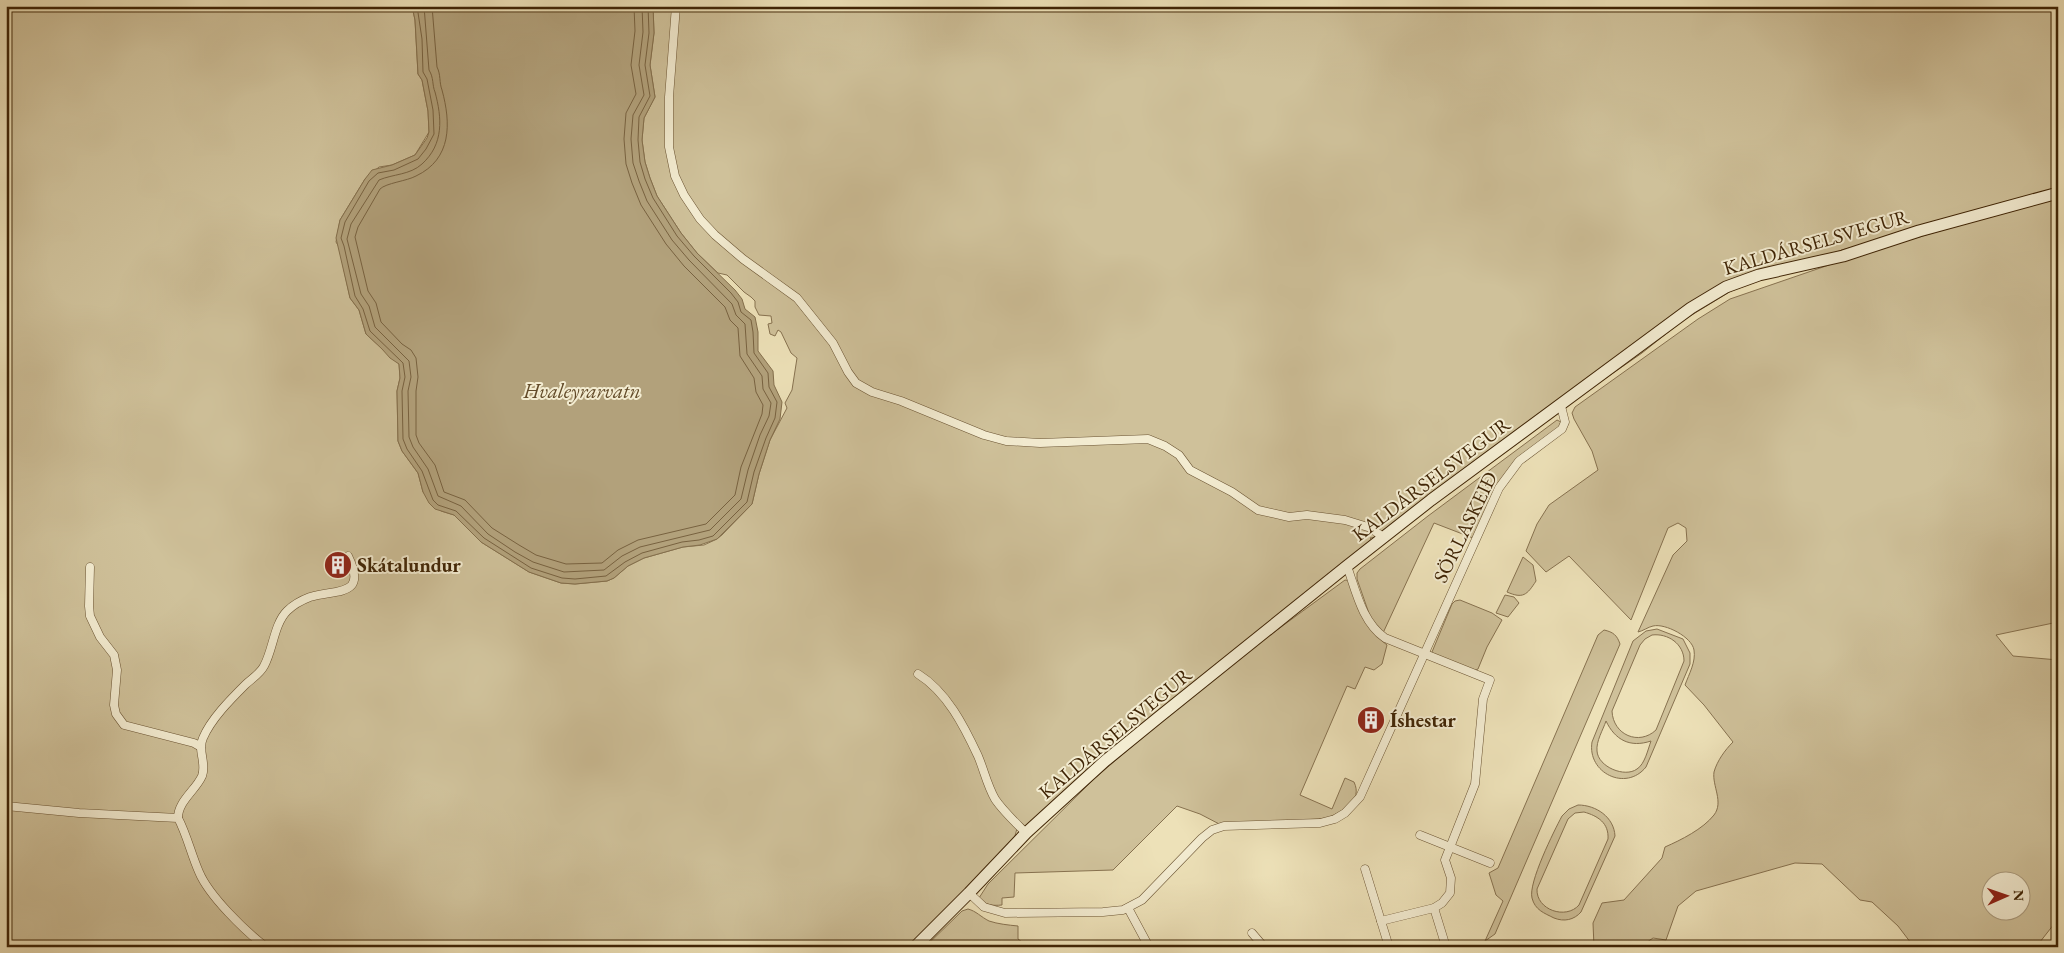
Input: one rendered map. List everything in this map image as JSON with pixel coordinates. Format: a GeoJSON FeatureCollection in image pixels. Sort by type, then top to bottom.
{"type":"FeatureCollection","features":[{"type":"Feature","properties":{"kind":"street"},"geometry":{"type":"LineString","coordinates":[[676,6],[668,108],[669,147],[675,176],[691,206],[715,235],[742,259],[797,298],[833,343],[856,383],[872,392],[902,401],[984,435],[1006,442],[1040,443],[1148,439],[1165,446],[1179,455],[1190,470],[1232,492],[1258,510],[1289,517],[1307,515],[1345,520],[1370,528],[1384,538]]}},
{"type":"Feature","properties":{"kind":"street","name":"KALDÁRSELSVEGUR"},"geometry":{"type":"LineString","coordinates":[[915,947],[1026,833],[1128,742],[1431,500],[1561,406],[1661,328],[1726,287],[1759,276],[1842,256],[1919,231],[2058,193]]}},
{"type":"Feature","properties":{"kind":"street","name":"SÖRLASKEIÐ"},"geometry":{"type":"LineString","coordinates":[[969,893],[984,907],[1005,913],[1111,911],[1128,908],[1142,900],[1202,838],[1218,828],[1243,825],[1320,823],[1335,819],[1345,813],[1360,797],[1499,488],[1519,461],[1562,429],[1565,422],[1561,406]]}},
{"type":"Feature","properties":{"kind":"street"},"geometry":{"type":"LineString","coordinates":[[266,947],[254,938],[205,884],[187,836],[178,818],[184,801],[202,777],[204,762],[201,747],[202,740],[213,722],[264,666],[271,652],[276,632],[286,612],[309,598],[337,593],[352,586],[355,582],[354,571],[348,556]]}},
{"type":"Feature","properties":{"kind":"street"},"geometry":{"type":"LineString","coordinates":[[1347,566],[1364,612],[1375,632],[1385,638],[1490,680],[1483,699],[1475,784],[1445,860],[1451,878],[1451,888],[1445,900],[1434,908],[1381,921]]}},
{"type":"Feature","properties":{"kind":"street"},"geometry":{"type":"LineString","coordinates":[[90,567],[90,616],[100,637],[114,655],[117,670],[114,705],[116,714],[124,725],[194,743],[201,747]]}},
{"type":"Feature","properties":{"kind":"street"},"geometry":{"type":"LineString","coordinates":[[918,674],[928,681],[955,713],[978,757],[995,799],[1026,833]]}},
{"type":"Feature","properties":{"kind":"street"},"geometry":{"type":"LineString","coordinates":[[6,806],[178,818]]}},
{"type":"Feature","properties":{"kind":"street"},"geometry":{"type":"LineString","coordinates":[[1420,835],[1490,863]]}},
{"type":"Feature","properties":{"kind":"street"},"geometry":{"type":"LineString","coordinates":[[1364,869],[1390,947]]}},
{"type":"Feature","properties":{"kind":"street"},"geometry":{"type":"LineString","coordinates":[[1128,908],[1149,947]]}},
{"type":"Feature","properties":{"kind":"street"},"geometry":{"type":"LineString","coordinates":[[1434,908],[1446,947]]}},
{"type":"Feature","properties":{"kind":"street"},"geometry":{"type":"LineString","coordinates":[[1252,934],[1264,947]]}},
{"type":"Feature","properties":{"kind":"shaded area"},"geometry":{"type":"Polygon","coordinates":[[[6,6],[412,6],[415,20],[418,74],[422,80],[428,111],[429,132],[415,155],[392,165],[379,167],[365,179],[340,220],[336,242],[339,247],[350,298],[359,310],[366,334],[399,364],[400,378],[397,391],[398,441],[402,451],[418,473],[423,492],[441,511],[454,515],[481,542],[529,572],[561,583],[575,584],[607,581],[614,578],[628,566],[644,558],[683,547],[704,545],[722,535],[752,504],[770,440],[787,408],[785,403],[792,390],[797,358],[791,353],[781,332],[778,330],[775,336],[770,334],[768,324],[772,323],[771,316],[759,315],[755,307],[755,301],[751,297],[727,275],[718,273],[697,253],[681,233],[657,196],[650,178],[645,162],[642,140],[644,118],[655,97],[650,65],[654,33],[653,6],[2058,6],[2058,189],[1842,250],[1731,291],[1682,321],[1642,353],[1567,405],[1389,536],[1370,538],[1373,541],[1027,828],[1019,821],[1012,847],[915,947],[6,947],[6,6]]]}},
{"type":"Feature","properties":{"kind":"shaded area"},"geometry":{"type":"Polygon","coordinates":[[[2058,196],[2058,622],[1996,635],[2013,656],[2058,660],[2058,919],[2036,947],[1914,947],[1898,926],[1872,902],[1860,900],[1822,864],[1795,863],[1696,891],[1678,906],[1666,940],[1653,938],[1640,947],[1594,947],[1593,923],[1602,903],[1624,900],[1662,858],[1665,847],[1698,829],[1714,815],[1717,810],[1718,799],[1714,772],[1722,756],[1733,742],[1704,705],[1685,685],[1694,659],[1694,650],[1688,640],[1671,629],[1658,626],[1638,632],[1673,555],[1687,541],[1686,528],[1678,523],[1668,528],[1631,620],[1569,556],[1546,572],[1526,551],[1537,524],[1549,505],[1598,470],[1592,451],[1574,419],[1572,413],[1575,407],[1698,319],[1730,299],[1858,255],[2058,196]]]}},
{"type":"Feature","properties":{"kind":"shaded area"},"geometry":{"type":"Polygon","coordinates":[[[1557,420],[1563,423],[1561,429],[1516,466],[1473,538],[1434,523],[1383,633],[1372,622],[1357,579],[1357,573],[1360,569],[1557,420]]]}},
{"type":"Feature","properties":{"kind":"shaded area"},"geometry":{"type":"Polygon","coordinates":[[[1523,557],[1533,565],[1536,581],[1530,590],[1524,594],[1517,595],[1507,592],[1523,557]]]}},
{"type":"Feature","properties":{"kind":"shaded area"},"geometry":{"type":"Polygon","coordinates":[[[1345,580],[1351,581],[1360,608],[1368,624],[1387,645],[1382,664],[1374,670],[1365,667],[1355,689],[1347,686],[1300,795],[1332,809],[1345,778],[1354,782],[1356,789],[1354,800],[1350,804],[1328,818],[1225,827],[1200,814],[1177,806],[1113,870],[1015,873],[1014,897],[1002,898],[1002,905],[986,904],[979,898],[988,884],[1095,778],[1158,724],[1262,641],[1345,580]]]}},
{"type":"Feature","properties":{"kind":"shaded area"},"geometry":{"type":"Polygon","coordinates":[[[1505,595],[1514,597],[1519,603],[1508,617],[1496,613],[1505,595]]]}},
{"type":"Feature","properties":{"kind":"shaded area"},"geometry":{"type":"Polygon","coordinates":[[[1460,600],[1492,613],[1502,620],[1487,647],[1478,669],[1472,672],[1434,656],[1432,652],[1452,604],[1460,600]]]}},
{"type":"Feature","properties":{"kind":"shaded area"},"geometry":{"type":"Polygon","coordinates":[[[1657,629],[1683,639],[1690,653],[1690,664],[1646,767],[1638,774],[1628,778],[1619,778],[1610,776],[1596,762],[1592,753],[1592,742],[1633,641],[1646,631],[1657,629]],[[1652,635],[1640,645],[1612,711],[1613,719],[1617,726],[1628,736],[1642,737],[1656,730],[1684,661],[1681,649],[1674,641],[1664,636],[1652,635]],[[1606,721],[1597,751],[1602,762],[1613,769],[1626,772],[1640,767],[1651,741],[1636,744],[1624,741],[1614,733],[1606,721]]]}},
{"type":"Feature","properties":{"kind":"shaded area"},"geometry":{"type":"Polygon","coordinates":[[[1604,630],[1614,634],[1620,644],[1495,934],[1485,941],[1503,901],[1496,895],[1489,873],[1498,868],[1598,635],[1604,630]]]}},
{"type":"Feature","properties":{"kind":"shaded area"},"geometry":{"type":"Polygon","coordinates":[[[1578,805],[1591,807],[1603,813],[1611,823],[1615,836],[1581,912],[1572,918],[1561,920],[1543,913],[1538,908],[1533,902],[1532,891],[1538,869],[1548,845],[1562,816],[1569,809],[1578,805]],[[1584,812],[1575,813],[1568,819],[1537,889],[1541,902],[1553,910],[1567,912],[1579,905],[1608,839],[1605,824],[1584,812]]]}},
{"type":"Feature","properties":{"kind":"shaded area"},"geometry":{"type":"Polygon","coordinates":[[[968,909],[989,921],[1018,926],[1018,939],[1022,942],[1023,947],[925,947],[962,911],[968,909]]]}},
{"type":"Feature","properties":{"kind":"water","name":"Hvaleyrarvatn"},"geometry":{"type":"Polygon","coordinates":[[[412,6],[653,6],[654,33],[650,65],[655,97],[644,118],[642,140],[645,162],[650,178],[657,196],[681,233],[697,253],[735,290],[742,299],[745,309],[755,317],[758,332],[758,351],[773,371],[774,385],[782,402],[780,419],[770,440],[752,504],[717,539],[700,545],[683,547],[644,558],[628,566],[614,578],[607,581],[575,584],[561,583],[529,572],[481,542],[454,515],[435,509],[429,503],[423,492],[418,473],[402,451],[398,441],[397,391],[400,378],[399,364],[390,358],[366,334],[359,310],[350,298],[336,238],[340,220],[372,170],[392,165],[415,155],[429,132],[428,111],[422,80],[418,74],[415,20],[412,6]]]}},
{"type":"Feature","properties":{"kind":"place","name":"Skátalundur"},"geometry":{"type":"Point","coordinates":[338,565]}},
{"type":"Feature","properties":{"kind":"place","name":"Íshestar"},"geometry":{"type":"Point","coordinates":[1371,720]}}]}
